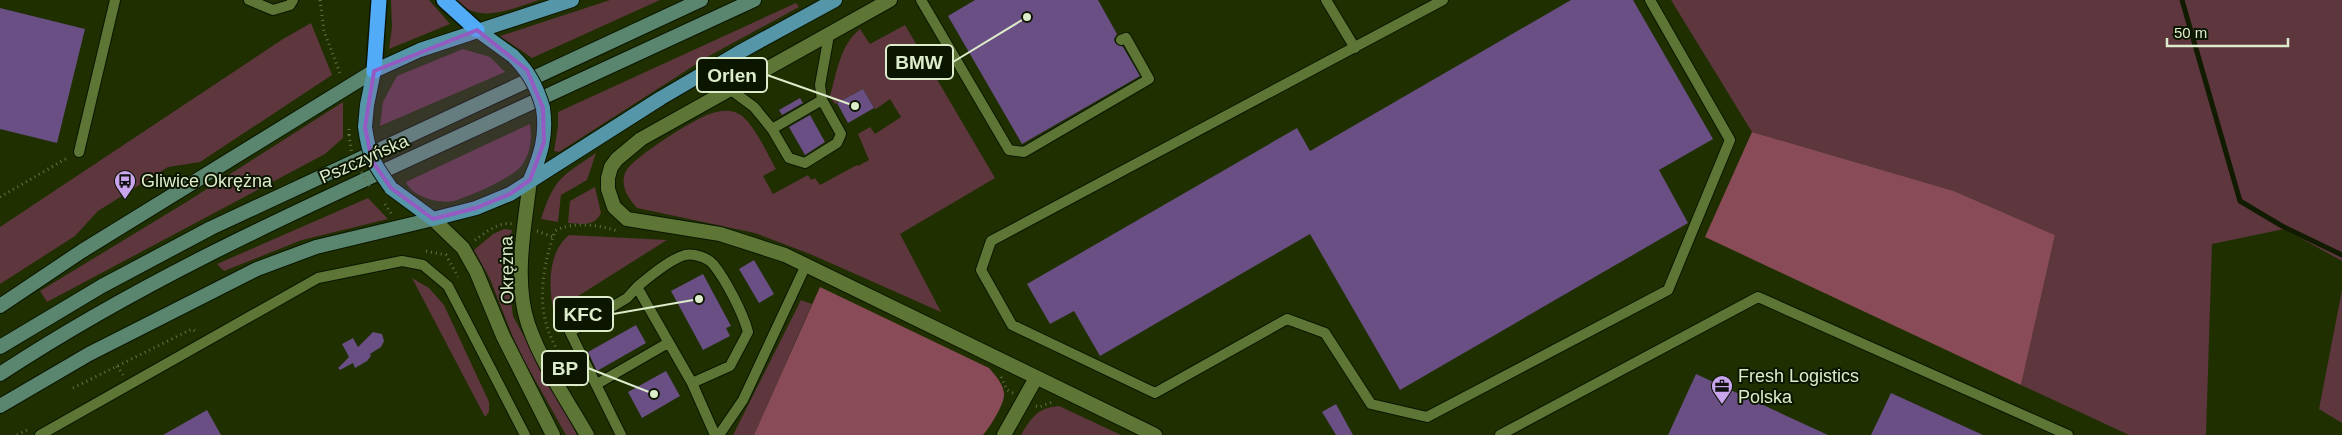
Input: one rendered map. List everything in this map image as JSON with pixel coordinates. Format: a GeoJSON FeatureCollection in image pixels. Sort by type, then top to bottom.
{"type":"FeatureCollection","features":[{"type":"Feature","properties":{"kind":"highway"},"geometry":{"type":"LineString","coordinates":[[374,71],[379,0]]}},
{"type":"Feature","properties":{"kind":"highway"},"geometry":{"type":"LineString","coordinates":[[444,0],[477,30]]}},
{"type":"Feature","properties":{"kind":"main road"},"geometry":{"type":"LineString","coordinates":[[0,306],[82,251],[374,71],[420,50],[572,0]]}},
{"type":"Feature","properties":{"kind":"main road","name":"Pszczyńska"},"geometry":{"type":"LineString","coordinates":[[0,347],[102,286],[211,228],[701,0]]}},
{"type":"Feature","properties":{"kind":"main road","name":"Pszczyńska"},"geometry":{"type":"LineString","coordinates":[[0,374],[112,306],[215,250],[306,206],[754,0]]}},
{"type":"Feature","properties":{"kind":"main road"},"geometry":{"type":"LineString","coordinates":[[0,406],[89,354],[258,269],[316,248],[476,208],[510,194],[661,98],[835,0]]}},
{"type":"Feature","properties":{"kind":"main road"},"geometry":{"type":"LineString","coordinates":[[477,30],[513,56],[527,70],[538,90],[546,124],[544,142],[530,180]]}},
{"type":"Feature","properties":{"kind":"main road"},"geometry":{"type":"LineString","coordinates":[[374,71],[366,105],[368,149],[372,161],[390,188],[432,220]]}},
{"type":"Feature","properties":{"kind":"street"},"geometry":{"type":"LineString","coordinates":[[890,0],[641,139],[617,159],[611,167],[608,189],[614,207],[627,219],[720,234],[748,241],[806,265],[1155,435]]}},
{"type":"Feature","properties":{"kind":"street","name":"Okrężna"},"geometry":{"type":"LineString","coordinates":[[530,180],[524,226],[522,284],[528,323],[547,368],[587,435]]}},
{"type":"Feature","properties":{"kind":"street","name":"Okrężna"},"geometry":{"type":"LineString","coordinates":[[432,220],[463,248],[476,271],[503,336],[553,435]]}},
{"type":"Feature","properties":{"kind":"street"},"geometry":{"type":"LineString","coordinates":[[1004,435],[1036,378]]}},
{"type":"Feature","properties":{"kind":"lane"},"geometry":{"type":"LineString","coordinates":[[79,152],[115,0]]}},
{"type":"Feature","properties":{"kind":"lane"},"geometry":{"type":"LineString","coordinates":[[249,0],[273,10],[290,5],[293,0]]}},
{"type":"Feature","properties":{"kind":"lane"},"geometry":{"type":"LineString","coordinates":[[921,0],[1009,150],[1024,152],[1149,79],[1126,38],[1121,40]]}},
{"type":"Feature","properties":{"kind":"lane"},"geometry":{"type":"LineString","coordinates":[[1326,0],[1355,48]]}},
{"type":"Feature","properties":{"kind":"lane"},"geometry":{"type":"LineString","coordinates":[[1443,0],[991,241],[980,270],[1012,325],[1155,393],[1287,319],[1325,333],[1371,404],[1427,417],[1668,290],[1730,140],[1650,0]]}},
{"type":"Feature","properties":{"kind":"lane"},"geometry":{"type":"LineString","coordinates":[[731,90],[754,107],[772,129],[790,158],[805,163],[837,143],[841,134],[822,100],[820,85],[829,35]]}},
{"type":"Feature","properties":{"kind":"lane"},"geometry":{"type":"LineString","coordinates":[[772,129],[822,100]]}},
{"type":"Feature","properties":{"kind":"lane"},"geometry":{"type":"LineString","coordinates":[[621,435],[570,332],[627,298],[637,287],[655,273],[685,255],[699,256],[713,263],[744,315],[748,332],[730,366],[692,383]]}},
{"type":"Feature","properties":{"kind":"lane"},"geometry":{"type":"LineString","coordinates":[[40,435],[318,278],[402,261],[423,265],[448,286],[525,435]]}},
{"type":"Feature","properties":{"kind":"lane"},"geometry":{"type":"LineString","coordinates":[[637,287],[692,383],[717,435],[743,400],[806,265]]}},
{"type":"Feature","properties":{"kind":"lane"},"geometry":{"type":"LineString","coordinates":[[1500,435],[1758,297],[2068,435]]}},
{"type":"Feature","properties":{"kind":"lane"},"geometry":{"type":"LineString","coordinates":[[597,384],[668,343]]}},
{"type":"Feature","properties":{"kind":"path"},"geometry":{"type":"LineString","coordinates":[[320,0],[324,31],[342,77]]}},
{"type":"Feature","properties":{"kind":"path"},"geometry":{"type":"LineString","coordinates":[[0,197],[79,152]]}},
{"type":"Feature","properties":{"kind":"path"},"geometry":{"type":"LineString","coordinates":[[446,254],[463,248],[491,230],[507,223],[524,226]]}},
{"type":"Feature","properties":{"kind":"path"},"geometry":{"type":"LineString","coordinates":[[578,388],[548,330],[543,300],[543,274],[553,236],[555,231],[562,226],[603,226],[624,234]]}},
{"type":"Feature","properties":{"kind":"path"},"geometry":{"type":"LineString","coordinates":[[73,388],[192,329],[198,333]]}},
{"type":"Feature","properties":{"kind":"path"},"geometry":{"type":"LineString","coordinates":[[117,366],[122,374]]}},
{"type":"Feature","properties":{"kind":"path"},"geometry":{"type":"LineString","coordinates":[[999,373],[1007,390],[1039,407],[1046,403],[1060,403]]}},
{"type":"Feature","properties":{"kind":"highlighted area"},"geometry":{"type":"Polygon","coordinates":[[[477,30],[527,70],[543,108],[544,142],[530,180],[510,194],[476,208],[433,219],[391,188],[372,161],[365,127],[374,71],[477,30]]]}},
{"type":"Feature","properties":{"kind":"shaded area"},"geometry":{"type":"Polygon","coordinates":[[[391,0],[429,0],[450,24],[389,49],[392,27],[391,0]]]}},
{"type":"Feature","properties":{"kind":"shaded area"},"geometry":{"type":"Polygon","coordinates":[[[456,0],[539,0],[506,11],[485,13],[465,8],[456,0]]]}},
{"type":"Feature","properties":{"kind":"shaded area"},"geometry":{"type":"Polygon","coordinates":[[[610,0],[660,0],[532,58],[500,36],[610,0]]]}},
{"type":"Feature","properties":{"kind":"shaded area"},"geometry":{"type":"Polygon","coordinates":[[[1671,0],[2342,0],[2342,261],[2284,229],[2212,244],[2206,435],[2129,435],[2021,385],[2055,235],[1954,191],[1752,132],[1671,0]]]}},
{"type":"Feature","properties":{"kind":"shaded area"},"geometry":{"type":"Polygon","coordinates":[[[796,3],[799,7],[709,56],[559,152],[554,151],[558,112],[796,3]]]}},
{"type":"Feature","properties":{"kind":"shaded area"},"geometry":{"type":"Polygon","coordinates":[[[311,23],[332,75],[200,162],[168,167],[98,211],[75,236],[0,284],[0,227],[283,39],[311,23]]]}},
{"type":"Feature","properties":{"kind":"shaded area"},"geometry":{"type":"Polygon","coordinates":[[[905,25],[995,178],[900,234],[941,312],[810,254],[755,233],[637,208],[630,200],[624,186],[624,176],[631,165],[676,132],[699,119],[718,112],[730,111],[737,113],[754,130],[776,169],[763,176],[773,194],[808,175],[811,180],[815,178],[820,185],[869,160],[858,134],[870,127],[875,134],[901,117],[890,99],[876,109],[874,108],[863,89],[835,104],[830,96],[840,60],[853,35],[860,29],[870,44],[905,25]]]}},
{"type":"Feature","properties":{"kind":"shaded area"},"geometry":{"type":"Polygon","coordinates":[[[463,49],[490,57],[505,72],[380,126],[383,102],[397,76],[463,49]]]}},
{"type":"Feature","properties":{"kind":"shaded area"},"geometry":{"type":"Polygon","coordinates":[[[343,102],[343,138],[325,154],[47,302],[40,291],[188,201],[343,102]]]}},
{"type":"Feature","properties":{"kind":"shaded area"},"geometry":{"type":"Polygon","coordinates":[[[530,124],[530,145],[522,165],[510,175],[491,186],[448,202],[420,195],[414,192],[406,182],[530,124]]]}},
{"type":"Feature","properties":{"kind":"shaded area"},"geometry":{"type":"Polygon","coordinates":[[[1752,132],[1954,191],[2055,235],[2021,385],[1705,237],[1752,132]]]}},
{"type":"Feature","properties":{"kind":"shaded area"},"geometry":{"type":"Polygon","coordinates":[[[596,153],[587,180],[561,195],[558,222],[541,219],[555,186],[567,173],[596,153]]]}},
{"type":"Feature","properties":{"kind":"shaded area"},"geometry":{"type":"Polygon","coordinates":[[[595,187],[601,213],[595,221],[587,224],[568,223],[570,201],[595,187]]]}},
{"type":"Feature","properties":{"kind":"shaded area"},"geometry":{"type":"Polygon","coordinates":[[[368,198],[388,219],[302,240],[224,271],[217,264],[368,198]]]}},
{"type":"Feature","properties":{"kind":"shaded area"},"geometry":{"type":"Polygon","coordinates":[[[504,229],[512,230],[506,266],[513,316],[577,435],[566,435],[525,362],[490,279],[474,250],[493,234],[504,229]]]}},
{"type":"Feature","properties":{"kind":"shaded area"},"geometry":{"type":"Polygon","coordinates":[[[569,235],[667,240],[575,298],[562,320],[559,333],[553,308],[550,281],[555,256],[560,245],[569,235]]]}},
{"type":"Feature","properties":{"kind":"shaded area"},"geometry":{"type":"Polygon","coordinates":[[[412,278],[429,288],[444,305],[489,402],[489,412],[485,417],[412,278]]]}},
{"type":"Feature","properties":{"kind":"shaded area"},"geometry":{"type":"Polygon","coordinates":[[[820,287],[989,368],[1002,385],[1004,396],[996,416],[983,435],[754,435],[820,287]]]}},
{"type":"Feature","properties":{"kind":"shaded area"},"geometry":{"type":"Polygon","coordinates":[[[2342,290],[2342,423],[2319,409],[2342,290]]]}},
{"type":"Feature","properties":{"kind":"shaded area"},"geometry":{"type":"Polygon","coordinates":[[[801,300],[812,304],[754,435],[733,435],[801,300]]]}},
{"type":"Feature","properties":{"kind":"shaded area"},"geometry":{"type":"Polygon","coordinates":[[[1059,406],[1121,435],[1021,435],[1036,414],[1045,409],[1059,406]]]}},
{"type":"Feature","properties":{"kind":"building"},"geometry":{"type":"Polygon","coordinates":[[[975,0],[1098,0],[1117,34],[1114,39],[1115,43],[1123,47],[1140,76],[1022,144],[948,16],[975,0]]]}},
{"type":"Feature","properties":{"kind":"building"},"geometry":{"type":"Polygon","coordinates":[[[1571,0],[1633,0],[1713,139],[1659,170],[1688,223],[1400,390],[1310,234],[1100,356],[1074,311],[1050,324],[1027,284],[1297,128],[1310,151],[1571,0]]]}},
{"type":"Feature","properties":{"kind":"building"},"geometry":{"type":"Polygon","coordinates":[[[0,8],[85,29],[57,143],[0,129],[0,8]]]}},
{"type":"Feature","properties":{"kind":"building"},"geometry":{"type":"Polygon","coordinates":[[[863,89],[874,108],[848,123],[837,103],[863,89]]]}},
{"type":"Feature","properties":{"kind":"building"},"geometry":{"type":"Polygon","coordinates":[[[800,98],[803,103],[782,115],[779,110],[800,98]]]}},
{"type":"Feature","properties":{"kind":"building"},"geometry":{"type":"Polygon","coordinates":[[[810,115],[825,142],[805,155],[789,127],[810,115]]]}},
{"type":"Feature","properties":{"kind":"building"},"geometry":{"type":"Polygon","coordinates":[[[754,260],[774,294],[759,303],[739,269],[754,260]]]}},
{"type":"Feature","properties":{"kind":"building"},"geometry":{"type":"Polygon","coordinates":[[[703,274],[731,326],[726,328],[730,336],[703,350],[671,291],[703,274]]]}},
{"type":"Feature","properties":{"kind":"building"},"geometry":{"type":"Polygon","coordinates":[[[636,325],[646,343],[597,371],[588,352],[636,325]]]}},
{"type":"Feature","properties":{"kind":"building"},"geometry":{"type":"Polygon","coordinates":[[[373,332],[382,334],[384,341],[381,347],[370,354],[371,356],[367,361],[355,368],[353,363],[340,370],[338,368],[349,357],[342,344],[353,338],[358,347],[373,332]]]}},
{"type":"Feature","properties":{"kind":"building"},"geometry":{"type":"Polygon","coordinates":[[[666,371],[680,396],[642,418],[628,392],[666,371]]]}},
{"type":"Feature","properties":{"kind":"building","name":"Fresh Logistics Polska"},"geometry":{"type":"Polygon","coordinates":[[[1696,374],[1828,435],[1668,435],[1696,374]]]}},
{"type":"Feature","properties":{"kind":"building","name":"Fresh Logistics Polska"},"geometry":{"type":"Polygon","coordinates":[[[1891,393],[1983,435],[1871,435],[1891,393]]]}},
{"type":"Feature","properties":{"kind":"building"},"geometry":{"type":"Polygon","coordinates":[[[1336,404],[1353,435],[1336,435],[1322,412],[1336,404]]]}},
{"type":"Feature","properties":{"kind":"building"},"geometry":{"type":"Polygon","coordinates":[[[207,410],[221,435],[163,435],[207,410]]]}},
{"type":"Feature","properties":{"kind":"waterway"},"geometry":{"type":"LineString","coordinates":[[2182,0],[2240,201],[2282,226],[2342,255]]}},
{"type":"Feature","properties":{"kind":"place","name":"BMW"},"geometry":{"type":"Point","coordinates":[1027,17]}},
{"type":"Feature","properties":{"kind":"place","name":"Orlen"},"geometry":{"type":"Point","coordinates":[855,106]}},
{"type":"Feature","properties":{"kind":"place","name":"Gliwice Okrężna"},"geometry":{"type":"Point","coordinates":[125,200]}},
{"type":"Feature","properties":{"kind":"place","name":"KFC"},"geometry":{"type":"Point","coordinates":[699,299]}},
{"type":"Feature","properties":{"kind":"place","name":"BP"},"geometry":{"type":"Point","coordinates":[654,394]}},
{"type":"Feature","properties":{"kind":"place","name":"Fresh Logistics Polska"},"geometry":{"type":"Point","coordinates":[1722,405]}}]}
